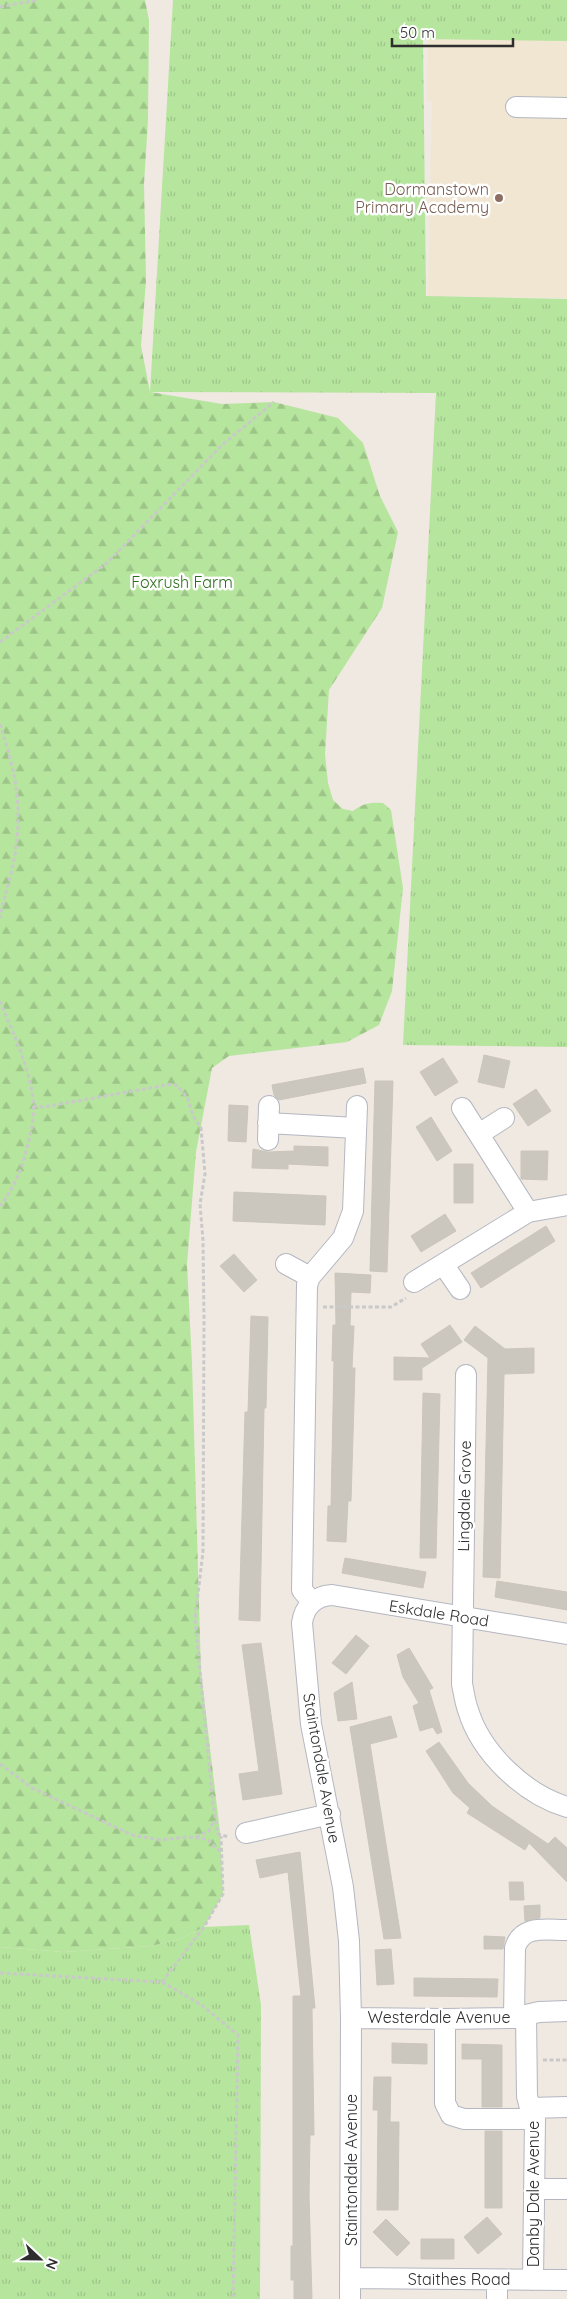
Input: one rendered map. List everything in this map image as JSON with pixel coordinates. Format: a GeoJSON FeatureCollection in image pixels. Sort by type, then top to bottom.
{"type":"FeatureCollection","features":[{"type":"Feature","properties":{"kind":"street"},"geometry":{"type":"LineString","coordinates":[[516,107],[567,108]]}},
{"type":"Feature","properties":{"kind":"street"},"geometry":{"type":"LineString","coordinates":[[312,1602],[302,1590],[308,1285],[310,1277],[343,1238],[353,1210],[357,1106]]}},
{"type":"Feature","properties":{"kind":"street"},"geometry":{"type":"LineString","coordinates":[[462,1108],[528,1212]]}},
{"type":"Feature","properties":{"kind":"street"},"geometry":{"type":"LineString","coordinates":[[479,1134],[504,1118]]}},
{"type":"Feature","properties":{"kind":"street"},"geometry":{"type":"LineString","coordinates":[[268,1123],[356,1128]]}},
{"type":"Feature","properties":{"kind":"street"},"geometry":{"type":"LineString","coordinates":[[414,1282],[528,1212],[567,1205]]}},
{"type":"Feature","properties":{"kind":"street"},"geometry":{"type":"LineString","coordinates":[[286,1264],[310,1277]]}},
{"type":"Feature","properties":{"kind":"street"},"geometry":{"type":"LineString","coordinates":[[444,1264],[460,1289]]}},
{"type":"Feature","properties":{"kind":"street","name":"Lingdale Grove"},"geometry":{"type":"LineString","coordinates":[[466,1375],[462,1684],[468,1711],[479,1734],[493,1755],[513,1776],[536,1792],[567,1807]]}},
{"type":"Feature","properties":{"kind":"street","name":"Eskdale Road"},"geometry":{"type":"LineString","coordinates":[[312,1602],[317,1598],[332,1595],[567,1634]]}},
{"type":"Feature","properties":{"kind":"street","name":"Staintondale Avenue"},"geometry":{"type":"LineString","coordinates":[[312,1602],[303,1616],[311,1724],[344,1887],[349,1941],[351,2018],[350,2299]]}},
{"type":"Feature","properties":{"kind":"street"},"geometry":{"type":"LineString","coordinates":[[246,1833],[330,1814]]}},
{"type":"Feature","properties":{"kind":"street","name":"Danby Dale Avenue"},"geometry":{"type":"LineString","coordinates":[[533,2280],[533,2114],[527,2096],[527,2060],[520,2016],[515,1948],[520,1936],[531,1930],[567,1930]]}},
{"type":"Feature","properties":{"kind":"street","name":"Westerdale Avenue"},"geometry":{"type":"LineString","coordinates":[[351,2018],[445,2019],[520,2016],[539,2012],[567,2011]]}},
{"type":"Feature","properties":{"kind":"street"},"geometry":{"type":"LineString","coordinates":[[445,2019],[445,2104],[451,2115],[464,2119],[533,2114],[567,2107]]}},
{"type":"Feature","properties":{"kind":"street"},"geometry":{"type":"LineString","coordinates":[[534,2189],[567,2189]]}},
{"type":"Feature","properties":{"kind":"street","name":"Staithes Road"},"geometry":{"type":"LineString","coordinates":[[350,2278],[497,2289],[533,2280],[567,2280]]}},
{"type":"Feature","properties":{"kind":"path"},"geometry":{"type":"LineString","coordinates":[[0,7],[37,0]]}},
{"type":"Feature","properties":{"kind":"path"},"geometry":{"type":"LineString","coordinates":[[0,642],[107,563],[223,444],[274,402]]}},
{"type":"Feature","properties":{"kind":"path"},"geometry":{"type":"LineString","coordinates":[[0,724],[15,773],[19,810],[15,855],[0,918]]}},
{"type":"Feature","properties":{"kind":"path"},"geometry":{"type":"LineString","coordinates":[[0,1001],[22,1056],[33,1106],[32,1126],[22,1167],[11,1190],[0,1206]]}},
{"type":"Feature","properties":{"kind":"path"},"geometry":{"type":"LineString","coordinates":[[33,1106],[44,1108],[172,1084],[178,1086],[188,1099],[192,1116],[201,1128],[205,1174],[200,1204],[204,1311],[203,1534],[195,1620],[200,1691],[215,1818],[218,1834],[221,1836],[223,1894],[204,1927],[162,1982]]}},
{"type":"Feature","properties":{"kind":"path"},"geometry":{"type":"LineString","coordinates":[[307,1306],[391,1308],[418,1290],[414,1282]]}},
{"type":"Feature","properties":{"kind":"path"},"geometry":{"type":"LineString","coordinates":[[0,1764],[32,1788],[132,1835],[162,1840],[194,1838],[211,1841],[222,1852]]}},
{"type":"Feature","properties":{"kind":"path"},"geometry":{"type":"LineString","coordinates":[[194,1838],[209,1830],[215,1818]]}},
{"type":"Feature","properties":{"kind":"path"},"geometry":{"type":"LineString","coordinates":[[221,1836],[239,1836],[246,1833]]}},
{"type":"Feature","properties":{"kind":"path"},"geometry":{"type":"LineString","coordinates":[[0,1973],[162,1982],[200,2004],[238,2035],[233,2299]]}},
{"type":"Feature","properties":{"kind":"path"},"geometry":{"type":"LineString","coordinates":[[527,2060],[567,2060]]}},
{"type":"Feature","properties":{"kind":"shaded area","name":"Dormanstown Primary Academy"},"geometry":{"type":"Polygon","coordinates":[[[428,37],[567,39],[567,298],[428,296],[432,101],[427,101],[428,37]]]}},
{"type":"Feature","properties":{"kind":"green space","name":"Foxrush Farm"},"geometry":{"type":"Polygon","coordinates":[[[0,0],[145,0],[149,20],[148,120],[144,184],[146,280],[141,346],[150,392],[222,404],[274,402],[338,418],[363,443],[380,496],[398,532],[382,608],[329,690],[325,754],[328,783],[333,800],[343,809],[353,811],[371,803],[383,803],[391,810],[403,888],[392,991],[379,1025],[347,1042],[229,1056],[212,1068],[196,1152],[187,1264],[192,1363],[201,1672],[220,1832],[223,1894],[204,1927],[180,1939],[151,1946],[64,1952],[0,1947],[0,0]]]}},
{"type":"Feature","properties":{"kind":"green space"},"geometry":{"type":"Polygon","coordinates":[[[173,0],[567,0],[567,41],[423,39],[426,296],[567,299],[567,1047],[403,1045],[436,393],[150,392],[173,0]]]}},
{"type":"Feature","properties":{"kind":"green space"},"geometry":{"type":"Polygon","coordinates":[[[249,1925],[261,2005],[260,2299],[0,2299],[0,1947],[64,1952],[151,1946],[180,1939],[204,1927],[249,1925]]]}},
{"type":"Feature","properties":{"kind":"building"},"geometry":{"type":"Polygon","coordinates":[[[484,1055],[510,1061],[504,1088],[478,1082],[484,1055]]]}},
{"type":"Feature","properties":{"kind":"building"},"geometry":{"type":"Polygon","coordinates":[[[443,1058],[458,1082],[435,1096],[420,1072],[443,1058]]]}},
{"type":"Feature","properties":{"kind":"building"},"geometry":{"type":"Polygon","coordinates":[[[363,1068],[366,1083],[279,1100],[274,1095],[272,1085],[363,1068]]]}},
{"type":"Feature","properties":{"kind":"building"},"geometry":{"type":"Polygon","coordinates":[[[375,1081],[393,1081],[387,1272],[370,1271],[375,1081]]]}},
{"type":"Feature","properties":{"kind":"building"},"geometry":{"type":"Polygon","coordinates":[[[536,1089],[551,1111],[528,1126],[513,1104],[536,1089]]]}},
{"type":"Feature","properties":{"kind":"building"},"geometry":{"type":"Polygon","coordinates":[[[229,1105],[248,1106],[246,1142],[228,1141],[229,1105]]]}},
{"type":"Feature","properties":{"kind":"building"},"geometry":{"type":"Polygon","coordinates":[[[431,1117],[452,1151],[437,1161],[416,1127],[431,1117]]]}},
{"type":"Feature","properties":{"kind":"building"},"geometry":{"type":"Polygon","coordinates":[[[294,1146],[328,1147],[328,1166],[288,1164],[288,1169],[252,1168],[253,1149],[268,1152],[294,1151],[294,1146]]]}},
{"type":"Feature","properties":{"kind":"building"},"geometry":{"type":"Polygon","coordinates":[[[521,1151],[548,1151],[547,1180],[521,1179],[521,1151]]]}},
{"type":"Feature","properties":{"kind":"building"},"geometry":{"type":"Polygon","coordinates":[[[454,1164],[473,1164],[473,1203],[454,1203],[454,1164]]]}},
{"type":"Feature","properties":{"kind":"building"},"geometry":{"type":"Polygon","coordinates":[[[234,1192],[326,1196],[325,1225],[233,1221],[234,1192]]]}},
{"type":"Feature","properties":{"kind":"building"},"geometry":{"type":"Polygon","coordinates":[[[445,1214],[456,1231],[421,1252],[411,1236],[445,1214]]]}},
{"type":"Feature","properties":{"kind":"building"},"geometry":{"type":"Polygon","coordinates":[[[546,1226],[555,1241],[481,1288],[471,1273],[546,1226]]]}},
{"type":"Feature","properties":{"kind":"building"},"geometry":{"type":"Polygon","coordinates":[[[234,1254],[257,1280],[244,1292],[220,1266],[234,1254]]]}},
{"type":"Feature","properties":{"kind":"building"},"geometry":{"type":"Polygon","coordinates":[[[335,1273],[371,1275],[370,1293],[351,1292],[350,1326],[354,1326],[352,1368],[355,1368],[351,1501],[348,1501],[346,1542],[327,1541],[328,1506],[331,1506],[334,1361],[332,1361],[333,1325],[336,1325],[335,1273]]]}},
{"type":"Feature","properties":{"kind":"building"},"geometry":{"type":"Polygon","coordinates":[[[251,1316],[268,1317],[266,1408],[264,1408],[260,1621],[239,1620],[245,1412],[248,1412],[251,1316]]]}},
{"type":"Feature","properties":{"kind":"building"},"geometry":{"type":"Polygon","coordinates":[[[450,1325],[462,1342],[422,1368],[422,1380],[394,1380],[394,1357],[430,1358],[421,1344],[450,1325]]]}},
{"type":"Feature","properties":{"kind":"building"},"geometry":{"type":"Polygon","coordinates":[[[475,1326],[505,1349],[534,1348],[534,1373],[504,1374],[500,1578],[483,1577],[488,1358],[464,1340],[475,1326]]]}},
{"type":"Feature","properties":{"kind":"building"},"geometry":{"type":"Polygon","coordinates":[[[423,1393],[440,1394],[436,1558],[420,1558],[423,1393]]]}},
{"type":"Feature","properties":{"kind":"building"},"geometry":{"type":"Polygon","coordinates":[[[345,1558],[426,1572],[423,1588],[342,1573],[345,1558]]]}},
{"type":"Feature","properties":{"kind":"building"},"geometry":{"type":"Polygon","coordinates":[[[497,1581],[567,1592],[567,1610],[495,1597],[497,1581]]]}},
{"type":"Feature","properties":{"kind":"building"},"geometry":{"type":"Polygon","coordinates":[[[356,1635],[369,1646],[346,1674],[332,1663],[356,1635]]]}},
{"type":"Feature","properties":{"kind":"building"},"geometry":{"type":"Polygon","coordinates":[[[261,1643],[282,1794],[243,1800],[239,1774],[259,1771],[242,1645],[261,1643]]]}},
{"type":"Feature","properties":{"kind":"building"},"geometry":{"type":"Polygon","coordinates":[[[409,1648],[433,1688],[429,1690],[442,1732],[437,1734],[433,1727],[420,1731],[413,1706],[419,1703],[403,1677],[397,1655],[409,1648]]]}},
{"type":"Feature","properties":{"kind":"building"},"geometry":{"type":"Polygon","coordinates":[[[352,1682],[357,1719],[338,1721],[334,1693],[352,1682]]]}},
{"type":"Feature","properties":{"kind":"building"},"geometry":{"type":"Polygon","coordinates":[[[391,1716],[397,1737],[370,1744],[401,1938],[384,1939],[350,1727],[391,1716]]]}},
{"type":"Feature","properties":{"kind":"building"},"geometry":{"type":"Polygon","coordinates":[[[439,1742],[468,1783],[492,1806],[548,1844],[555,1837],[567,1848],[567,1882],[529,1843],[525,1850],[467,1813],[470,1808],[453,1793],[426,1751],[439,1742]]]}},
{"type":"Feature","properties":{"kind":"building"},"geometry":{"type":"Polygon","coordinates":[[[300,1852],[315,2008],[312,2008],[314,2135],[310,2135],[309,2195],[312,2299],[294,2299],[294,2280],[291,2280],[291,2246],[293,2246],[293,1996],[301,1996],[288,1872],[260,1878],[256,1860],[300,1852]]]}},
{"type":"Feature","properties":{"kind":"building"},"geometry":{"type":"Polygon","coordinates":[[[509,1882],[523,1882],[524,1900],[510,1900],[509,1882]]]}},
{"type":"Feature","properties":{"kind":"building"},"geometry":{"type":"Polygon","coordinates":[[[540,1905],[540,1918],[525,1921],[524,1906],[540,1905]]]}},
{"type":"Feature","properties":{"kind":"building"},"geometry":{"type":"Polygon","coordinates":[[[484,1936],[505,1937],[503,1949],[484,1949],[484,1936]]]}},
{"type":"Feature","properties":{"kind":"building"},"geometry":{"type":"Polygon","coordinates":[[[391,1949],[394,1984],[377,1985],[375,1950],[391,1949]]]}},
{"type":"Feature","properties":{"kind":"building"},"geometry":{"type":"Polygon","coordinates":[[[414,1978],[498,1979],[497,1997],[414,1996],[414,1978]]]}},
{"type":"Feature","properties":{"kind":"building"},"geometry":{"type":"Polygon","coordinates":[[[392,2043],[427,2044],[427,2064],[392,2063],[392,2043]]]}},
{"type":"Feature","properties":{"kind":"building"},"geometry":{"type":"Polygon","coordinates":[[[462,2044],[502,2045],[502,2107],[482,2107],[482,2059],[462,2059],[462,2044]]]}},
{"type":"Feature","properties":{"kind":"building"},"geometry":{"type":"Polygon","coordinates":[[[374,2077],[391,2077],[390,2122],[399,2122],[398,2210],[377,2210],[378,2110],[373,2110],[374,2077]]]}},
{"type":"Feature","properties":{"kind":"building"},"geometry":{"type":"Polygon","coordinates":[[[485,2131],[502,2131],[502,2208],[485,2208],[485,2131]]]}},
{"type":"Feature","properties":{"kind":"building"},"geometry":{"type":"Polygon","coordinates":[[[487,2217],[502,2234],[478,2254],[464,2237],[487,2217]]]}},
{"type":"Feature","properties":{"kind":"building"},"geometry":{"type":"Polygon","coordinates":[[[386,2219],[410,2243],[397,2256],[373,2232],[386,2219]]]}},
{"type":"Feature","properties":{"kind":"building"},"geometry":{"type":"Polygon","coordinates":[[[421,2239],[454,2239],[454,2259],[421,2259],[421,2239]]]}},
{"type":"Feature","properties":{"kind":"place","name":"Dormanstown Primary Academy"},"geometry":{"type":"Point","coordinates":[499,198]}}]}
